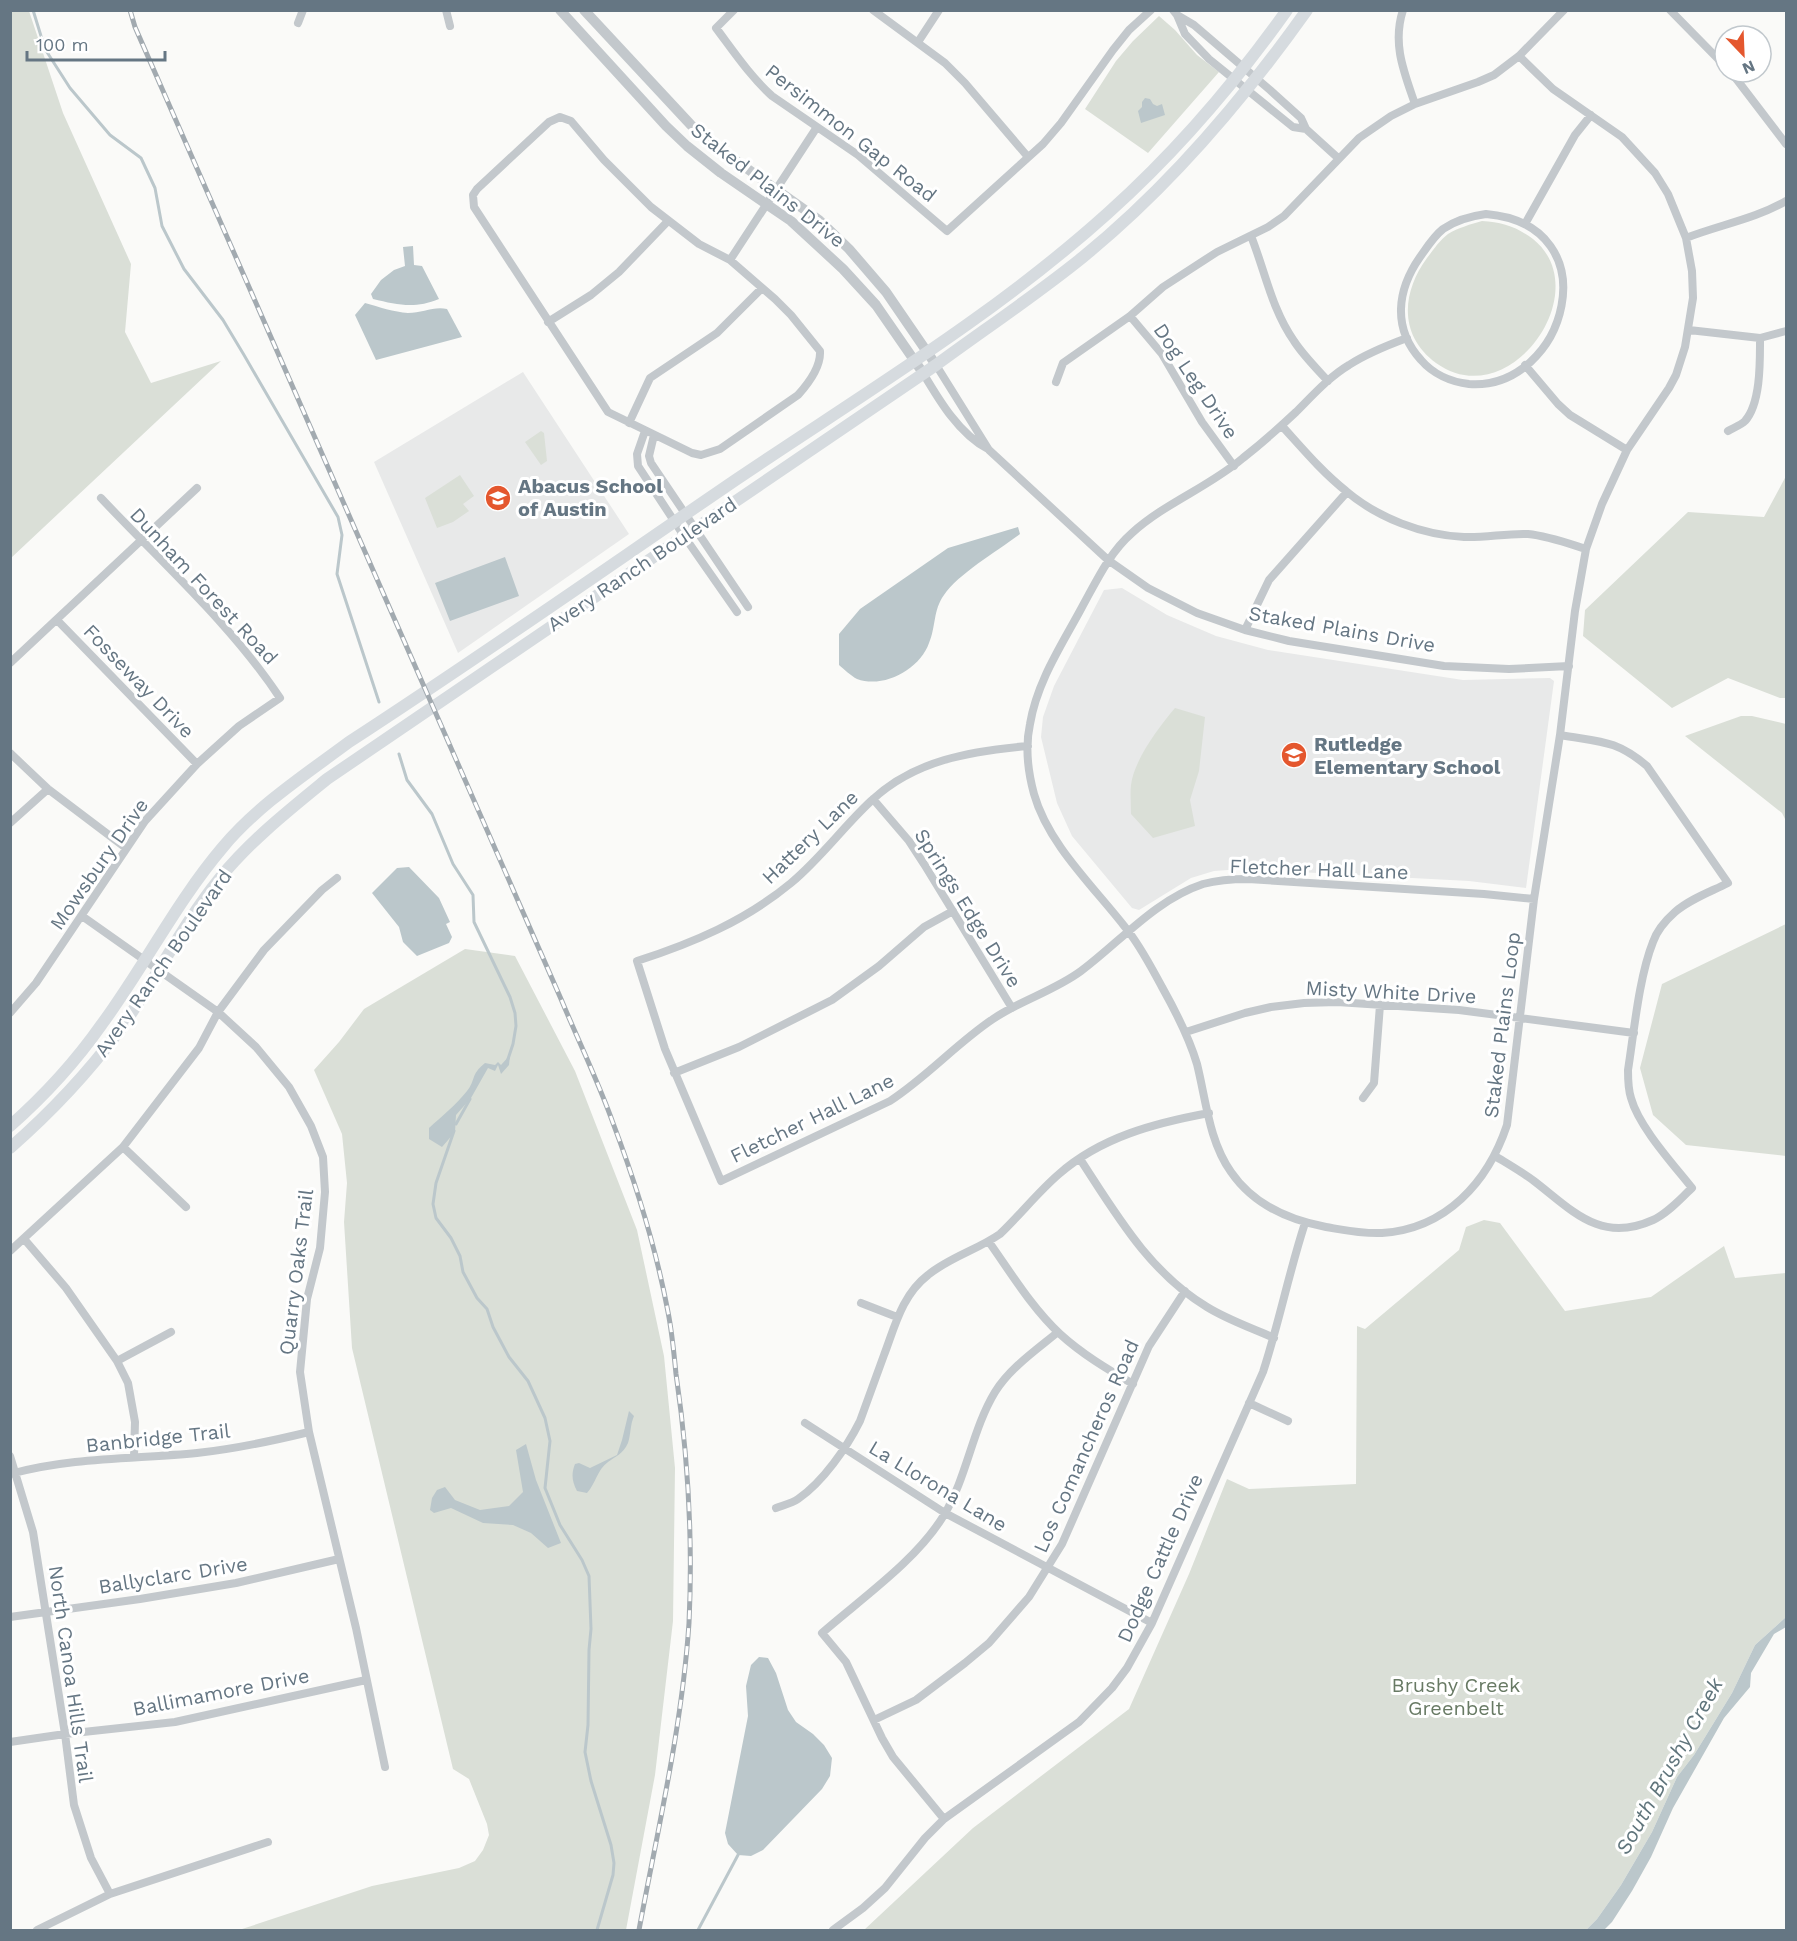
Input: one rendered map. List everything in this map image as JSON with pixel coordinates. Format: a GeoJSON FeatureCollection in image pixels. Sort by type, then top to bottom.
{"type":"FeatureCollection","features":[{"type":"Feature","properties":{"kind":"main road","name":"Avery Ranch Boulevard"},"geometry":{"type":"LineString","coordinates":[[10,1126],[79,1056],[223,846],[278,796],[349,742],[427,692],[926,351],[1033,275],[1109,213],[1157,165],[1235,80],[1287,10]]}},
{"type":"Feature","properties":{"kind":"main road","name":"Avery Ranch Boulevard"},"geometry":{"type":"LineString","coordinates":[[10,1148],[65,1096],[93,1063],[119,1030],[220,878],[279,816],[327,779],[936,365],[1041,290],[1126,219],[1200,144],[1256,78],[1307,10]]}},
{"type":"Feature","properties":{"kind":"street"},"geometry":{"type":"LineString","coordinates":[[298,23],[303,10]]}},
{"type":"Feature","properties":{"kind":"street"},"geometry":{"type":"LineString","coordinates":[[446,10],[450,26]]}},
{"type":"Feature","properties":{"kind":"street","name":"Staked Plains Drive"},"geometry":{"type":"LineString","coordinates":[[560,10],[687,146],[805,233],[843,268],[876,305],[960,427],[975,443],[988,449]]}},
{"type":"Feature","properties":{"kind":"street","name":"Staked Plains Drive"},"geometry":{"type":"LineString","coordinates":[[584,10],[691,125],[714,145],[819,220],[849,249],[886,292],[936,365],[988,449],[1108,560],[1133,578],[1171,601],[1204,616],[1245,630],[1289,641],[1444,666],[1494,669],[1569,666]]}},
{"type":"Feature","properties":{"kind":"street","name":"Persimmon Gap Road"},"geometry":{"type":"LineString","coordinates":[[734,10],[716,28],[748,72],[762,87],[858,155],[946,231],[1028,158]]}},
{"type":"Feature","properties":{"kind":"street"},"geometry":{"type":"LineString","coordinates":[[873,10],[945,63],[965,83],[1028,158],[1061,123],[1129,30],[1151,10]]}},
{"type":"Feature","properties":{"kind":"street"},"geometry":{"type":"LineString","coordinates":[[918,42],[939,10]]}},
{"type":"Feature","properties":{"kind":"street"},"geometry":{"type":"LineString","coordinates":[[1403,10],[1398,30],[1398,47],[1400,61],[1415,104]]}},
{"type":"Feature","properties":{"kind":"street"},"geometry":{"type":"LineString","coordinates":[[1056,382],[1063,363],[1130,316],[1163,287],[1217,252],[1251,236],[1284,216],[1338,158],[1374,127],[1415,104],[1494,75],[1519,56],[1564,10]]}},
{"type":"Feature","properties":{"kind":"street"},"geometry":{"type":"LineString","coordinates":[[1670,10],[1713,54]]}},
{"type":"Feature","properties":{"kind":"street"},"geometry":{"type":"LineString","coordinates":[[1175,13],[1194,25],[1301,118],[1306,129],[1338,158]]}},
{"type":"Feature","properties":{"kind":"street"},"geometry":{"type":"LineString","coordinates":[[1175,13],[1185,34],[1209,59],[1293,127],[1306,129]]}},
{"type":"Feature","properties":{"kind":"street","name":"Staked Plains Loop"},"geometry":{"type":"LineString","coordinates":[[1407,338],[1351,363],[1234,466],[1140,526],[1124,541],[1108,560],[1041,686],[1032,712],[1028,746],[1028,763],[1035,796],[1047,825],[1063,850],[1129,931],[1186,1032],[1222,1155],[1230,1170],[1240,1184],[1267,1206],[1281,1214],[1305,1223],[1357,1232],[1383,1233],[1419,1224],[1453,1206],[1480,1180],[1495,1156],[1507,1125],[1534,899],[1586,549],[1602,504],[1627,450],[1669,388],[1681,361],[1689,330],[1693,284],[1686,238],[1668,194],[1655,173],[1622,138],[1553,89],[1519,56]]}},
{"type":"Feature","properties":{"kind":"street"},"geometry":{"type":"LineString","coordinates":[[1740,84],[1786,144]]}},
{"type":"Feature","properties":{"kind":"street"},"geometry":{"type":"LineString","coordinates":[[1525,224],[1569,145],[1591,115]]}},
{"type":"Feature","properties":{"kind":"street"},"geometry":{"type":"LineString","coordinates":[[560,117],[571,121],[628,186],[668,221],[699,244],[730,260],[791,315],[820,351],[819,365],[798,395],[720,449],[701,455],[608,412],[472,201],[477,189],[549,122],[560,117]]}},
{"type":"Feature","properties":{"kind":"street"},"geometry":{"type":"LineString","coordinates":[[730,260],[817,127]]}},
{"type":"Feature","properties":{"kind":"street"},"geometry":{"type":"LineString","coordinates":[[1686,238],[1770,210],[1786,201]]}},
{"type":"Feature","properties":{"kind":"street"},"geometry":{"type":"LineString","coordinates":[[1486,214],[1502,216],[1525,224],[1538,232],[1556,257],[1564,286],[1562,311],[1542,347],[1526,365],[1513,374],[1487,383],[1469,384],[1454,381],[1432,370],[1414,352],[1400,315],[1403,290],[1415,263],[1435,237],[1452,225],[1474,216],[1486,214]]}},
{"type":"Feature","properties":{"kind":"street"},"geometry":{"type":"LineString","coordinates":[[548,322],[591,295],[619,272],[668,221]]}},
{"type":"Feature","properties":{"kind":"street"},"geometry":{"type":"LineString","coordinates":[[1251,236],[1277,311],[1285,327],[1294,342],[1328,381]]}},
{"type":"Feature","properties":{"kind":"street"},"geometry":{"type":"LineString","coordinates":[[629,423],[650,378],[717,333],[762,288]]}},
{"type":"Feature","properties":{"kind":"street","name":"Dog Leg Drive"},"geometry":{"type":"LineString","coordinates":[[1130,316],[1162,354],[1202,422],[1234,466]]}},
{"type":"Feature","properties":{"kind":"street"},"geometry":{"type":"LineString","coordinates":[[1689,330],[1760,338],[1786,331]]}},
{"type":"Feature","properties":{"kind":"street"},"geometry":{"type":"LineString","coordinates":[[1728,431],[1744,422],[1751,408],[1758,380],[1760,338]]}},
{"type":"Feature","properties":{"kind":"street"},"geometry":{"type":"LineString","coordinates":[[1526,365],[1570,415],[1627,450]]}},
{"type":"Feature","properties":{"kind":"street"},"geometry":{"type":"LineString","coordinates":[[1281,426],[1347,492],[1384,514],[1425,531],[1465,537],[1515,534],[1539,536],[1586,549]]}},
{"type":"Feature","properties":{"kind":"street"},"geometry":{"type":"LineString","coordinates":[[645,431],[637,454],[639,466],[737,612]]}},
{"type":"Feature","properties":{"kind":"street"},"geometry":{"type":"LineString","coordinates":[[654,435],[649,456],[651,463],[748,607]]}},
{"type":"Feature","properties":{"kind":"street"},"geometry":{"type":"LineString","coordinates":[[10,663],[142,542],[197,488]]}},
{"type":"Feature","properties":{"kind":"street"},"geometry":{"type":"LineString","coordinates":[[1245,630],[1269,580],[1347,492]]}},
{"type":"Feature","properties":{"kind":"street","name":"Dunham Forest Road"},"geometry":{"type":"LineString","coordinates":[[101,498],[236,639],[262,670],[280,698]]}},
{"type":"Feature","properties":{"kind":"street","name":"Fosseway Drive"},"geometry":{"type":"LineString","coordinates":[[57,620],[197,764]]}},
{"type":"Feature","properties":{"kind":"street","name":"Mowsbury Drive"},"geometry":{"type":"LineString","coordinates":[[10,1013],[36,983],[145,821],[197,764],[239,726],[280,698]]}},
{"type":"Feature","properties":{"kind":"street"},"geometry":{"type":"LineString","coordinates":[[1495,1156],[1532,1179],[1588,1222],[1605,1227],[1638,1225],[1654,1220],[1692,1188],[1643,1124],[1631,1099],[1628,1070],[1647,959],[1653,940],[1663,924],[1677,911],[1696,898],[1728,883],[1647,765],[1632,753],[1616,745],[1560,735]]}},
{"type":"Feature","properties":{"kind":"street","name":"Hattery Lane"},"geometry":{"type":"LineString","coordinates":[[721,1181],[674,1073],[637,961],[686,945],[746,916],[792,882],[873,799],[905,776],[948,758],[971,752],[1028,746]]}},
{"type":"Feature","properties":{"kind":"street"},"geometry":{"type":"LineString","coordinates":[[10,753],[48,789],[126,848]]}},
{"type":"Feature","properties":{"kind":"street"},"geometry":{"type":"LineString","coordinates":[[10,823],[48,789]]}},
{"type":"Feature","properties":{"kind":"street","name":"Springs Edge Drive"},"geometry":{"type":"LineString","coordinates":[[873,799],[909,841],[1012,1008]]}},
{"type":"Feature","properties":{"kind":"street"},"geometry":{"type":"LineString","coordinates":[[10,1251],[25,1240],[123,1147],[199,1048],[218,1012],[264,950],[322,890],[337,878]]}},
{"type":"Feature","properties":{"kind":"street","name":"Fletcher Hall Lane"},"geometry":{"type":"LineString","coordinates":[[721,1181],[890,1101],[914,1085],[976,1032],[1012,1008],[1062,984],[1147,917],[1184,892],[1202,885],[1224,879],[1248,879],[1534,899]]}},
{"type":"Feature","properties":{"kind":"street"},"geometry":{"type":"LineString","coordinates":[[674,1073],[739,1047],[832,1000],[879,966],[924,927],[952,910]]}},
{"type":"Feature","properties":{"kind":"street","name":"Quarry Oaks Trail"},"geometry":{"type":"LineString","coordinates":[[82,916],[218,1012],[256,1047],[289,1087],[310,1126],[323,1157],[325,1192],[320,1248],[307,1299],[300,1372],[309,1432],[356,1628],[385,1767]]}},
{"type":"Feature","properties":{"kind":"street","name":"Misty White Drive"},"geometry":{"type":"LineString","coordinates":[[1186,1032],[1271,1007],[1315,1003],[1459,1010],[1634,1033]]}},
{"type":"Feature","properties":{"kind":"street"},"geometry":{"type":"LineString","coordinates":[[1363,1098],[1374,1083],[1380,1005]]}},
{"type":"Feature","properties":{"kind":"street"},"geometry":{"type":"LineString","coordinates":[[776,1508],[808,1492],[843,1448],[860,1420],[897,1317],[912,1291],[927,1275],[947,1261],[989,1242],[1013,1222],[1061,1172],[1080,1159],[1119,1137],[1145,1127],[1209,1113]]}},
{"type":"Feature","properties":{"kind":"street"},"geometry":{"type":"LineString","coordinates":[[123,1147],[186,1207]]}},
{"type":"Feature","properties":{"kind":"street"},"geometry":{"type":"LineString","coordinates":[[1080,1159],[1137,1244],[1169,1278],[1207,1307],[1274,1338]]}},
{"type":"Feature","properties":{"kind":"street","name":"Dodge Cattle Drive"},"geometry":{"type":"LineString","coordinates":[[833,1930],[885,1888],[944,1819],[1079,1722],[1112,1688],[1127,1668],[1152,1623],[1263,1372],[1305,1223]]}},
{"type":"Feature","properties":{"kind":"street"},"geometry":{"type":"LineString","coordinates":[[25,1240],[66,1288],[117,1361],[131,1395],[135,1422],[134,1456]]}},
{"type":"Feature","properties":{"kind":"street"},"geometry":{"type":"LineString","coordinates":[[989,1242],[1058,1332],[1095,1363],[1133,1384]]}},
{"type":"Feature","properties":{"kind":"street","name":"Los Comancheros Road"},"geometry":{"type":"LineString","coordinates":[[874,1720],[916,1700],[943,1681],[989,1642],[1023,1604],[1048,1568],[1075,1516],[1149,1346],[1185,1291]]}},
{"type":"Feature","properties":{"kind":"street"},"geometry":{"type":"LineString","coordinates":[[861,1303],[897,1317]]}},
{"type":"Feature","properties":{"kind":"street"},"geometry":{"type":"LineString","coordinates":[[117,1361],[171,1332]]}},
{"type":"Feature","properties":{"kind":"street"},"geometry":{"type":"LineString","coordinates":[[944,1819],[893,1757],[846,1662],[822,1633],[921,1545],[945,1513],[995,1393],[1006,1378],[1058,1332]]}},
{"type":"Feature","properties":{"kind":"street"},"geometry":{"type":"LineString","coordinates":[[1249,1402],[1288,1421]]}},
{"type":"Feature","properties":{"kind":"street","name":"La Llorona Lane"},"geometry":{"type":"LineString","coordinates":[[806,1423],[945,1513],[1152,1623]]}},
{"type":"Feature","properties":{"kind":"street","name":"Banbridge Trail"},"geometry":{"type":"LineString","coordinates":[[13,1473],[88,1460],[197,1453],[266,1443],[309,1432]]}},
{"type":"Feature","properties":{"kind":"street","name":"North Canoa Hills Trail"},"geometry":{"type":"LineString","coordinates":[[10,1456],[13,1473],[33,1532],[74,1805],[92,1858],[110,1894]]}},
{"type":"Feature","properties":{"kind":"street","name":"Ballyclarc Drive"},"geometry":{"type":"LineString","coordinates":[[10,1617],[236,1583],[339,1559]]}},
{"type":"Feature","properties":{"kind":"street","name":"Ballimamore Drive"},"geometry":{"type":"LineString","coordinates":[[10,1742],[175,1722],[366,1680]]}},
{"type":"Feature","properties":{"kind":"street"},"geometry":{"type":"LineString","coordinates":[[37,1930],[110,1894],[268,1842]]}},
{"type":"Feature","properties":{"kind":"shaded area"},"geometry":{"type":"Polygon","coordinates":[[[1145,98],[1150,99],[1157,106],[1162,104],[1165,115],[1141,123],[1138,111],[1145,98]]]}},
{"type":"Feature","properties":{"kind":"shaded area"},"geometry":{"type":"Polygon","coordinates":[[[413,246],[414,265],[422,266],[439,299],[422,304],[406,305],[373,299],[371,294],[381,280],[394,270],[405,266],[403,247],[413,246]]]}},
{"type":"Feature","properties":{"kind":"shaded area"},"geometry":{"type":"Polygon","coordinates":[[[365,303],[408,313],[437,308],[447,309],[462,337],[376,360],[355,315],[365,303]]]}},
{"type":"Feature","properties":{"kind":"shaded area","name":"Abacus School of Austin"},"geometry":{"type":"Polygon","coordinates":[[[523,372],[629,534],[458,653],[374,462],[523,372]]]}},
{"type":"Feature","properties":{"kind":"shaded area"},"geometry":{"type":"Polygon","coordinates":[[[1018,527],[1020,534],[950,587],[940,601],[929,643],[918,661],[909,668],[889,679],[867,681],[855,678],[839,665],[839,634],[860,609],[948,548],[1018,527]]]}},
{"type":"Feature","properties":{"kind":"shaded area"},"geometry":{"type":"Polygon","coordinates":[[[505,557],[519,596],[450,621],[435,583],[505,557]]]}},
{"type":"Feature","properties":{"kind":"shaded area","name":"Rutledge Elementary School"},"geometry":{"type":"Polygon","coordinates":[[[1122,588],[1167,615],[1216,636],[1268,650],[1463,680],[1550,678],[1554,681],[1526,888],[1469,881],[1242,869],[1214,871],[1191,878],[1139,910],[1132,908],[1072,836],[1057,803],[1041,737],[1043,717],[1054,686],[1104,590],[1122,588]]]}},
{"type":"Feature","properties":{"kind":"shaded area"},"geometry":{"type":"Polygon","coordinates":[[[409,867],[439,898],[450,922],[446,924],[452,937],[449,943],[417,956],[403,942],[399,927],[372,893],[397,868],[409,867]]]}},
{"type":"Feature","properties":{"kind":"shaded area"},"geometry":{"type":"Polygon","coordinates":[[[510,1055],[509,1065],[501,1074],[498,1065],[495,1071],[488,1068],[471,1098],[456,1115],[455,1132],[442,1147],[429,1139],[429,1128],[463,1096],[480,1067],[485,1063],[495,1065],[498,1062],[501,1065],[510,1055]]]}},
{"type":"Feature","properties":{"kind":"shaded area"},"geometry":{"type":"Polygon","coordinates":[[[629,1411],[634,1416],[626,1447],[619,1454],[604,1465],[587,1493],[577,1491],[573,1478],[575,1464],[579,1463],[590,1468],[617,1455],[629,1411]]]}},
{"type":"Feature","properties":{"kind":"shaded area"},"geometry":{"type":"Polygon","coordinates":[[[526,1444],[536,1480],[561,1543],[548,1548],[531,1533],[513,1525],[483,1523],[451,1508],[434,1513],[430,1510],[432,1498],[437,1490],[445,1487],[455,1500],[480,1510],[509,1506],[523,1492],[516,1450],[526,1444]]]}},
{"type":"Feature","properties":{"kind":"shaded area"},"geometry":{"type":"Polygon","coordinates":[[[1786,1617],[1786,1627],[1774,1634],[1751,1673],[1750,1687],[1724,1718],[1673,1808],[1651,1857],[1632,1891],[1612,1922],[1604,1930],[1586,1930],[1597,1919],[1621,1885],[1652,1832],[1677,1777],[1694,1755],[1732,1693],[1755,1645],[1786,1617]]]}},
{"type":"Feature","properties":{"kind":"shaded area"},"geometry":{"type":"Polygon","coordinates":[[[759,1657],[768,1658],[776,1673],[788,1710],[796,1722],[824,1745],[832,1758],[830,1776],[822,1789],[763,1850],[751,1856],[738,1855],[728,1844],[725,1833],[748,1716],[746,1686],[751,1665],[759,1657]]]}},
{"type":"Feature","properties":{"kind":"green space"},"geometry":{"type":"Polygon","coordinates":[[[10,11],[29,11],[63,113],[131,264],[125,332],[151,383],[221,361],[11,558],[10,11]]]}},
{"type":"Feature","properties":{"kind":"green space"},"geometry":{"type":"Polygon","coordinates":[[[1159,16],[1197,55],[1219,72],[1148,153],[1085,109],[1116,61],[1159,16]]]}},
{"type":"Feature","properties":{"kind":"green space"},"geometry":{"type":"Polygon","coordinates":[[[1482,221],[1509,226],[1533,239],[1550,261],[1556,288],[1550,315],[1536,340],[1516,361],[1491,373],[1464,375],[1436,363],[1415,340],[1408,313],[1409,299],[1419,271],[1442,239],[1456,230],[1482,221]]]}},
{"type":"Feature","properties":{"kind":"green space"},"geometry":{"type":"Polygon","coordinates":[[[541,431],[544,433],[547,461],[541,465],[525,442],[541,431]]]}},
{"type":"Feature","properties":{"kind":"green space"},"geometry":{"type":"Polygon","coordinates":[[[460,475],[474,496],[463,504],[469,511],[453,522],[437,528],[425,498],[460,475]]]}},
{"type":"Feature","properties":{"kind":"green space"},"geometry":{"type":"Polygon","coordinates":[[[1786,476],[1786,698],[1780,698],[1728,678],[1672,708],[1583,636],[1585,610],[1688,512],[1764,517],[1786,476]]]}},
{"type":"Feature","properties":{"kind":"green space"},"geometry":{"type":"Polygon","coordinates":[[[1175,708],[1205,717],[1199,771],[1190,800],[1195,826],[1153,838],[1131,814],[1131,785],[1142,755],[1175,708]]]}},
{"type":"Feature","properties":{"kind":"green space"},"geometry":{"type":"Polygon","coordinates":[[[1741,716],[1752,716],[1786,724],[1786,821],[1782,813],[1685,736],[1741,716]]]}},
{"type":"Feature","properties":{"kind":"green space"},"geometry":{"type":"Polygon","coordinates":[[[1786,924],[1786,1156],[1686,1145],[1653,1115],[1640,1068],[1662,984],[1786,924]]]}},
{"type":"Feature","properties":{"kind":"green space"},"geometry":{"type":"Polygon","coordinates":[[[465,949],[515,956],[575,1071],[637,1230],[664,1356],[675,1468],[673,1621],[655,1775],[626,1930],[239,1930],[372,1886],[459,1868],[475,1861],[483,1850],[489,1835],[487,1824],[469,1779],[453,1769],[352,1348],[344,1222],[347,1183],[342,1134],[314,1070],[364,1009],[465,949]]]}},
{"type":"Feature","properties":{"kind":"green space","name":"Brushy Creek Greenbelt"},"geometry":{"type":"Polygon","coordinates":[[[1484,1220],[1500,1223],[1565,1311],[1651,1297],[1724,1246],[1735,1278],[1786,1273],[1786,1617],[1755,1645],[1732,1693],[1694,1755],[1677,1777],[1652,1832],[1621,1885],[1597,1919],[1586,1930],[864,1930],[973,1828],[1129,1709],[1189,1574],[1227,1479],[1249,1489],[1356,1484],[1357,1326],[1365,1329],[1459,1250],[1466,1227],[1484,1220]]]}},
{"type":"Feature","properties":{"kind":"waterway"},"geometry":{"type":"LineString","coordinates":[[33,10],[45,49],[70,88],[110,135],[141,158],[155,188],[162,226],[184,269],[223,320],[338,517],[342,535],[337,574],[379,702]]}},
{"type":"Feature","properties":{"kind":"waterway"},"geometry":{"type":"LineString","coordinates":[[399,754],[407,780],[432,814],[453,864],[473,895],[474,922],[510,997],[516,1026],[508,1059]]}},
{"type":"Feature","properties":{"kind":"waterway"},"geometry":{"type":"LineString","coordinates":[[456,1124],[470,1099]]}},
{"type":"Feature","properties":{"kind":"waterway"},"geometry":{"type":"LineString","coordinates":[[454,1131],[436,1183],[433,1204],[436,1218],[451,1238],[460,1256],[463,1272],[477,1298],[487,1309],[493,1327],[509,1357],[528,1381],[545,1418],[550,1441],[545,1488],[560,1525],[582,1560],[589,1576],[591,1629],[585,1752],[614,1863],[613,1875],[597,1930]]}},
{"type":"Feature","properties":{"kind":"waterway"},"geometry":{"type":"LineString","coordinates":[[698,1930],[738,1855]]}},
{"type":"Feature","properties":{"kind":"railway"},"geometry":{"type":"LineString","coordinates":[[130,10],[135,27],[594,1076],[630,1169],[645,1216],[663,1288],[673,1343],[689,1498],[690,1592],[686,1662],[681,1700],[639,1930]]}},
{"type":"Feature","properties":{"kind":"place","name":"Abacus School of Austin"},"geometry":{"type":"Point","coordinates":[498,498]}},
{"type":"Feature","properties":{"kind":"place","name":"Rutledge Elementary School"},"geometry":{"type":"Point","coordinates":[1294,755]}},
{"type":"Feature","properties":{"kind":"water label","name":"South Brushy Creek"},"geometry":{"type":"Point","coordinates":[1669,1766]}}]}
